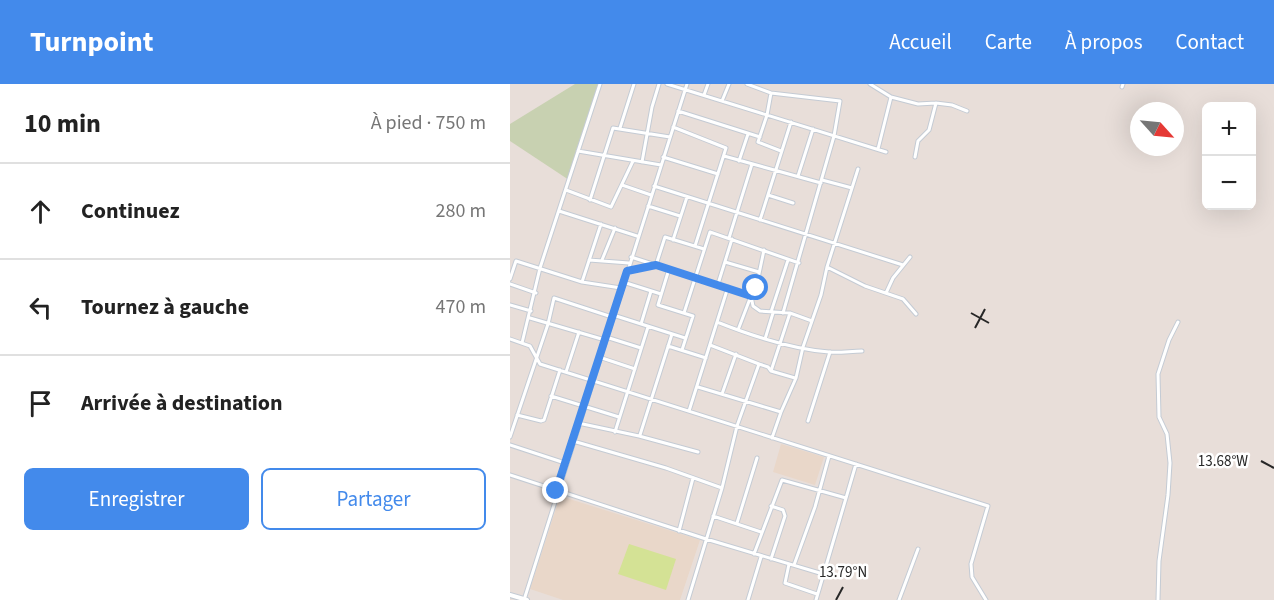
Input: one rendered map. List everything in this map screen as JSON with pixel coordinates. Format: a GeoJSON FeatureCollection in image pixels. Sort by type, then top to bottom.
{"type":"FeatureCollection","features":[{"type":"Feature","properties":{"kind":"main road"},"geometry":{"type":"LineString","coordinates":[[510,595],[525,600]]}},
{"type":"Feature","properties":{"kind":"street"},"geometry":{"type":"LineString","coordinates":[[522,343],[536,293],[540,268],[600,84]]}},
{"type":"Feature","properties":{"kind":"street"},"geometry":{"type":"LineString","coordinates":[[620,128],[634,84]]}},
{"type":"Feature","properties":{"kind":"street"},"geometry":{"type":"LineString","coordinates":[[642,162],[646,133],[659,84]]}},
{"type":"Feature","properties":{"kind":"street"},"geometry":{"type":"LineString","coordinates":[[667,84],[886,152]]}},
{"type":"Feature","properties":{"kind":"street"},"geometry":{"type":"LineString","coordinates":[[525,600],[556,491],[687,84]]}},
{"type":"Feature","properties":{"kind":"street"},"geometry":{"type":"LineString","coordinates":[[704,95],[708,84]]}},
{"type":"Feature","properties":{"kind":"street"},"geometry":{"type":"LineString","coordinates":[[722,101],[729,84]]}},
{"type":"Feature","properties":{"kind":"street"},"geometry":{"type":"LineString","coordinates":[[747,84],[771,93],[840,101],[834,136],[783,313]]}},
{"type":"Feature","properties":{"kind":"street"},"geometry":{"type":"LineString","coordinates":[[870,84],[891,97],[918,104],[952,105],[967,111]]}},
{"type":"Feature","properties":{"kind":"street"},"geometry":{"type":"LineString","coordinates":[[771,93],[768,115],[758,142],[782,152]]}},
{"type":"Feature","properties":{"kind":"street"},"geometry":{"type":"LineString","coordinates":[[878,149],[891,97]]}},
{"type":"Feature","properties":{"kind":"street"},"geometry":{"type":"LineString","coordinates":[[915,157],[918,141],[929,130],[936,103]]}},
{"type":"Feature","properties":{"kind":"street"},"geometry":{"type":"LineString","coordinates":[[678,111],[760,137]]}},
{"type":"Feature","properties":{"kind":"street"},"geometry":{"type":"LineString","coordinates":[[760,220],[791,122]]}},
{"type":"Feature","properties":{"kind":"street"},"geometry":{"type":"LineString","coordinates":[[673,126],[726,148],[694,246]]}},
{"type":"Feature","properties":{"kind":"street"},"geometry":{"type":"LineString","coordinates":[[590,200],[613,128],[670,137]]}},
{"type":"Feature","properties":{"kind":"street"},"geometry":{"type":"LineString","coordinates":[[798,177],[813,129]]}},
{"type":"Feature","properties":{"kind":"street"},"geometry":{"type":"LineString","coordinates":[[739,161],[748,133]]}},
{"type":"Feature","properties":{"kind":"street"},"geometry":{"type":"LineString","coordinates":[[578,152],[661,165]]}},
{"type":"Feature","properties":{"kind":"street"},"geometry":{"type":"LineString","coordinates":[[724,156],[798,177],[852,188]]}},
{"type":"Feature","properties":{"kind":"street"},"geometry":{"type":"LineString","coordinates":[[663,157],[718,174]]}},
{"type":"Feature","properties":{"kind":"street"},"geometry":{"type":"LineString","coordinates":[[566,190],[611,207],[633,161]]}},
{"type":"Feature","properties":{"kind":"street"},"geometry":{"type":"LineString","coordinates":[[718,284],[752,164]]}},
{"type":"Feature","properties":{"kind":"street"},"geometry":{"type":"LineString","coordinates":[[772,438],[796,378],[803,347],[821,295],[827,267],[858,169]]}},
{"type":"Feature","properties":{"kind":"street"},"geometry":{"type":"LineString","coordinates":[[622,185],[651,195]]}},
{"type":"Feature","properties":{"kind":"street"},"geometry":{"type":"LineString","coordinates":[[654,186],[903,265]]}},
{"type":"Feature","properties":{"kind":"street"},"geometry":{"type":"LineString","coordinates":[[768,195],[794,203]]}},
{"type":"Feature","properties":{"kind":"street"},"geometry":{"type":"LineString","coordinates":[[673,240],[687,197]]}},
{"type":"Feature","properties":{"kind":"street"},"geometry":{"type":"LineString","coordinates":[[648,206],[681,216]]}},
{"type":"Feature","properties":{"kind":"street"},"geometry":{"type":"LineString","coordinates":[[559,211],[638,236]]}},
{"type":"Feature","properties":{"kind":"street"},"geometry":{"type":"LineString","coordinates":[[582,282],[601,224]]}},
{"type":"Feature","properties":{"kind":"street"},"geometry":{"type":"LineString","coordinates":[[602,261],[615,228]]}},
{"type":"Feature","properties":{"kind":"street"},"geometry":{"type":"LineString","coordinates":[[684,313],[710,232],[799,263]]}},
{"type":"Feature","properties":{"kind":"street"},"geometry":{"type":"LineString","coordinates":[[656,265],[665,237],[704,249]]}},
{"type":"Feature","properties":{"kind":"street"},"geometry":{"type":"LineString","coordinates":[[738,330],[756,288],[764,250]]}},
{"type":"Feature","properties":{"kind":"street"},"geometry":{"type":"LineString","coordinates":[[632,257],[751,296]]}},
{"type":"Feature","properties":{"kind":"street"},"geometry":{"type":"LineString","coordinates":[[886,293],[893,278],[910,257]]}},
{"type":"Feature","properties":{"kind":"street"},"geometry":{"type":"LineString","coordinates":[[589,260],[629,263]]}},
{"type":"Feature","properties":{"kind":"street"},"geometry":{"type":"LineString","coordinates":[[765,339],[788,260]]}},
{"type":"Feature","properties":{"kind":"street"},"geometry":{"type":"LineString","coordinates":[[510,279],[516,261],[582,282],[621,288]]}},
{"type":"Feature","properties":{"kind":"street"},"geometry":{"type":"LineString","coordinates":[[725,262],[759,272]]}},
{"type":"Feature","properties":{"kind":"street"},"geometry":{"type":"LineString","coordinates":[[627,271],[656,265]]}},
{"type":"Feature","properties":{"kind":"street"},"geometry":{"type":"LineString","coordinates":[[827,267],[865,286],[903,299],[916,314]]}},
{"type":"Feature","properties":{"kind":"street"},"geometry":{"type":"LineString","coordinates":[[669,269],[658,305],[693,316],[682,350]]}},
{"type":"Feature","properties":{"kind":"street"},"geometry":{"type":"LineString","coordinates":[[623,282],[661,294]]}},
{"type":"Feature","properties":{"kind":"street"},"geometry":{"type":"LineString","coordinates":[[510,284],[536,293]]}},
{"type":"Feature","properties":{"kind":"street"},"geometry":{"type":"LineString","coordinates":[[689,411],[728,287]]}},
{"type":"Feature","properties":{"kind":"street"},"geometry":{"type":"LineString","coordinates":[[641,324],[651,291]]}},
{"type":"Feature","properties":{"kind":"street"},"geometry":{"type":"LineString","coordinates":[[751,296],[753,306],[760,311],[790,313],[812,321]]}},
{"type":"Feature","properties":{"kind":"street"},"geometry":{"type":"LineString","coordinates":[[510,437],[548,324],[554,298],[686,338]]}},
{"type":"Feature","properties":{"kind":"street"},"geometry":{"type":"LineString","coordinates":[[510,305],[531,311]]}},
{"type":"Feature","properties":{"kind":"street"},"geometry":{"type":"LineString","coordinates":[[771,371],[790,313]]}},
{"type":"Feature","properties":{"kind":"street"},"geometry":{"type":"LineString","coordinates":[[530,318],[641,348]]}},
{"type":"Feature","properties":{"kind":"street"},"geometry":{"type":"LineString","coordinates":[[717,322],[765,339],[803,347],[830,352],[862,351]]}},
{"type":"Feature","properties":{"kind":"street"},"geometry":{"type":"LineString","coordinates":[[1158,600],[1159,561],[1170,463],[1167,434],[1160,417],[1158,374],[1169,340],[1178,322]]}},
{"type":"Feature","properties":{"kind":"street"},"geometry":{"type":"LineString","coordinates":[[615,432],[648,327]]}},
{"type":"Feature","properties":{"kind":"street"},"geometry":{"type":"LineString","coordinates":[[566,372],[579,332]]}},
{"type":"Feature","properties":{"kind":"street"},"geometry":{"type":"LineString","coordinates":[[639,436],[672,334]]}},
{"type":"Feature","properties":{"kind":"street"},"geometry":{"type":"LineString","coordinates":[[510,339],[531,346],[540,364],[988,506],[971,564],[972,577],[986,600]]}},
{"type":"Feature","properties":{"kind":"street"},"geometry":{"type":"LineString","coordinates":[[710,345],[768,367],[771,371],[796,378]]}},
{"type":"Feature","properties":{"kind":"street"},"geometry":{"type":"LineString","coordinates":[[668,346],[706,358]]}},
{"type":"Feature","properties":{"kind":"street"},"geometry":{"type":"LineString","coordinates":[[808,420],[830,352]]}},
{"type":"Feature","properties":{"kind":"street"},"geometry":{"type":"LineString","coordinates":[[722,394],[736,354]]}},
{"type":"Feature","properties":{"kind":"street"},"geometry":{"type":"LineString","coordinates":[[599,357],[635,369]]}},
{"type":"Feature","properties":{"kind":"street"},"geometry":{"type":"LineString","coordinates":[[688,600],[722,488],[737,426],[759,364]]}},
{"type":"Feature","properties":{"kind":"street"},"geometry":{"type":"LineString","coordinates":[[517,415],[542,421],[560,370]]}},
{"type":"Feature","properties":{"kind":"street"},"geometry":{"type":"LineString","coordinates":[[698,387],[781,412]]}},
{"type":"Feature","properties":{"kind":"street"},"geometry":{"type":"LineString","coordinates":[[551,396],[619,417]]}},
{"type":"Feature","properties":{"kind":"street"},"geometry":{"type":"LineString","coordinates":[[578,423],[698,452]]}},
{"type":"Feature","properties":{"kind":"street"},"geometry":{"type":"LineString","coordinates":[[573,441],[646,461],[722,488]]}},
{"type":"Feature","properties":{"kind":"street"},"geometry":{"type":"LineString","coordinates":[[510,445],[566,463]]}},
{"type":"Feature","properties":{"kind":"street"},"geometry":{"type":"LineString","coordinates":[[794,566],[829,456]]}},
{"type":"Feature","properties":{"kind":"street"},"geometry":{"type":"LineString","coordinates":[[737,524],[757,458]]}},
{"type":"Feature","properties":{"kind":"street"},"geometry":{"type":"LineString","coordinates":[[816,600],[856,464]]}},
{"type":"Feature","properties":{"kind":"street"},"geometry":{"type":"LineString","coordinates":[[510,475],[706,540],[823,574]]}},
{"type":"Feature","properties":{"kind":"street"},"geometry":{"type":"LineString","coordinates":[[679,531],[693,478]]}},
{"type":"Feature","properties":{"kind":"street"},"geometry":{"type":"LineString","coordinates":[[754,554],[782,480],[846,498]]}},
{"type":"Feature","properties":{"kind":"street"},"geometry":{"type":"LineString","coordinates":[[771,506],[783,510],[785,516],[771,559]]}},
{"type":"Feature","properties":{"kind":"street"},"geometry":{"type":"LineString","coordinates":[[713,516],[762,532]]}},
{"type":"Feature","properties":{"kind":"street"},"geometry":{"type":"LineString","coordinates":[[899,600],[918,549]]}},
{"type":"Feature","properties":{"kind":"street"},"geometry":{"type":"LineString","coordinates":[[748,600],[761,557]]}},
{"type":"Feature","properties":{"kind":"street"},"geometry":{"type":"LineString","coordinates":[[789,564],[785,583],[818,594]]}},
{"type":"Feature","properties":{"kind":"shaded area"},"geometry":{"type":"Polygon","coordinates":[[[781,444],[824,457],[815,485],[773,472],[781,444]]]}},
{"type":"Feature","properties":{"kind":"shaded area"},"geometry":{"type":"Polygon","coordinates":[[[560,496],[700,540],[680,600],[563,600],[530,589],[560,496]]]}},
{"type":"Feature","properties":{"kind":"green space"},"geometry":{"type":"Polygon","coordinates":[[[575,84],[600,84],[569,180],[510,141],[510,124],[575,84]]]}},
{"type":"Feature","properties":{"kind":"green space"},"geometry":{"type":"Polygon","coordinates":[[[629,544],[676,559],[666,590],[618,574],[629,544]]]}},
{"type":"Feature","properties":{"kind":"route"},"geometry":{"type":"LineString","coordinates":[[556,491],[627,271],[656,265],[751,296],[756,288]]}}]}
